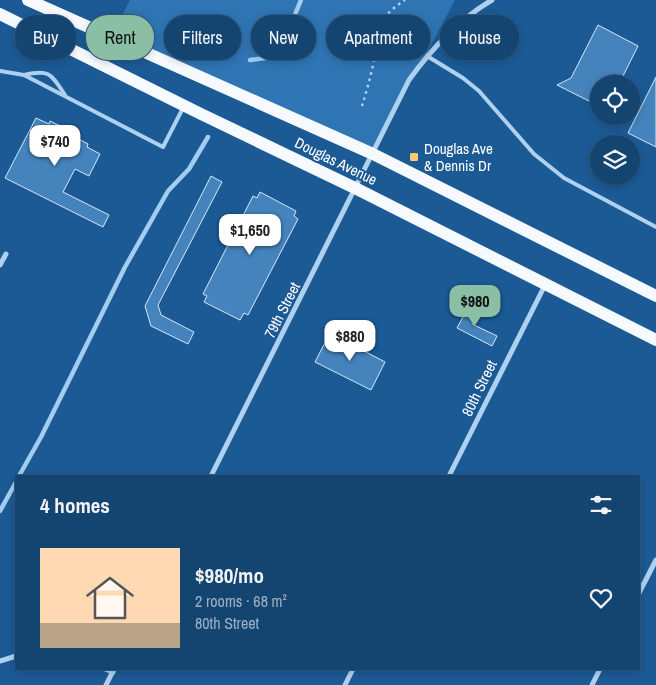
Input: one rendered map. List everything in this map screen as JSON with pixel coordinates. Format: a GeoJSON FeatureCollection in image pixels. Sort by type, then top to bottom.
{"type":"FeatureCollection","features":[{"type":"Feature","properties":{"kind":"main road","name":"Douglas Avenue"},"geometry":{"type":"LineString","coordinates":[[28,0],[373,154],[656,296]]}},
{"type":"Feature","properties":{"kind":"main road","name":"Douglas Avenue"},"geometry":{"type":"LineString","coordinates":[[0,14],[356,189],[656,340]]}},
{"type":"Feature","properties":{"kind":"street","name":"79th Street"},"geometry":{"type":"LineString","coordinates":[[430,54],[455,26],[492,0]]}},
{"type":"Feature","properties":{"kind":"street","name":"79th Street"},"geometry":{"type":"LineString","coordinates":[[212,475],[410,80],[425,60]]}},
{"type":"Feature","properties":{"kind":"street"},"geometry":{"type":"LineString","coordinates":[[0,265],[6,254]]}},
{"type":"Feature","properties":{"kind":"street","name":"80th Street"},"geometry":{"type":"LineString","coordinates":[[450,475],[545,284]]}},
{"type":"Feature","properties":{"kind":"street"},"geometry":{"type":"LineString","coordinates":[[640,592],[656,560]]}},
{"type":"Feature","properties":{"kind":"street"},"geometry":{"type":"LineString","coordinates":[[0,661],[15,656]]}},
{"type":"Feature","properties":{"kind":"street"},"geometry":{"type":"LineString","coordinates":[[106,685],[114,670]]}},
{"type":"Feature","properties":{"kind":"street"},"geometry":{"type":"LineString","coordinates":[[345,685],[352,670]]}},
{"type":"Feature","properties":{"kind":"street"},"geometry":{"type":"LineString","coordinates":[[592,685],[600,670]]}},
{"type":"Feature","properties":{"kind":"lane"},"geometry":{"type":"LineString","coordinates":[[430,57],[463,78],[479,91],[522,142],[558,174],[576,186],[656,227]]}},
{"type":"Feature","properties":{"kind":"lane"},"geometry":{"type":"LineString","coordinates":[[0,71],[24,75],[163,148],[184,106]]}},
{"type":"Feature","properties":{"kind":"lane"},"geometry":{"type":"LineString","coordinates":[[24,75],[44,72],[49,74],[67,97]]}},
{"type":"Feature","properties":{"kind":"path"},"geometry":{"type":"LineString","coordinates":[[362,106],[373,64],[379,25],[388,13],[405,0]]}},
{"type":"Feature","properties":{"kind":"shaded area"},"geometry":{"type":"Polygon","coordinates":[[[130,0],[455,0],[447,15],[440,15],[440,28],[430,47],[430,15],[326,15],[326,60],[423,60],[409,80],[373,154],[154,56],[154,15],[122,15],[130,0]]]}},
{"type":"Feature","properties":{"kind":"building"},"geometry":{"type":"Polygon","coordinates":[[[598,25],[638,46],[624,75],[590,75],[590,102],[557,85],[571,78],[598,25]]]}},
{"type":"Feature","properties":{"kind":"building"},"geometry":{"type":"Polygon","coordinates":[[[656,77],[656,147],[640,139],[640,135],[628,133],[632,125],[640,125],[640,109],[656,77]]]}},
{"type":"Feature","properties":{"kind":"building"},"geometry":{"type":"Polygon","coordinates":[[[36,118],[49,124],[50,121],[77,134],[75,137],[88,144],[87,147],[100,154],[89,176],[75,169],[63,192],[109,215],[103,227],[5,178],[36,118]]]}},
{"type":"Feature","properties":{"kind":"building"},"geometry":{"type":"Polygon","coordinates":[[[211,176],[222,182],[158,305],[161,315],[194,332],[188,344],[151,326],[145,306],[211,176]]]}},
{"type":"Feature","properties":{"kind":"building"},"geometry":{"type":"Polygon","coordinates":[[[260,192],[296,211],[294,216],[298,219],[248,315],[244,313],[240,320],[204,302],[207,296],[203,294],[253,196],[257,198],[260,192]]]}},
{"type":"Feature","properties":{"kind":"building"},"geometry":{"type":"Polygon","coordinates":[[[470,304],[480,309],[472,324],[497,336],[492,346],[457,328],[470,304]]]}},
{"type":"Feature","properties":{"kind":"building"},"geometry":{"type":"Polygon","coordinates":[[[330,333],[385,362],[371,390],[315,362],[330,333]]]}},
{"type":"Feature","properties":{"kind":"waterway"},"geometry":{"type":"LineString","coordinates":[[250,60],[280,56],[287,49],[285,39],[301,0]]}},
{"type":"Feature","properties":{"kind":"waterway"},"geometry":{"type":"LineString","coordinates":[[20,475],[41,437],[125,267],[168,191],[189,169],[208,137]]}},
{"type":"Feature","properties":{"kind":"waterway"},"geometry":{"type":"LineString","coordinates":[[0,511],[15,484]]}},
{"type":"Feature","properties":{"kind":"place","name":"Douglas Ave & Dennis Dr"},"geometry":{"type":"Point","coordinates":[414,157]}}]}
